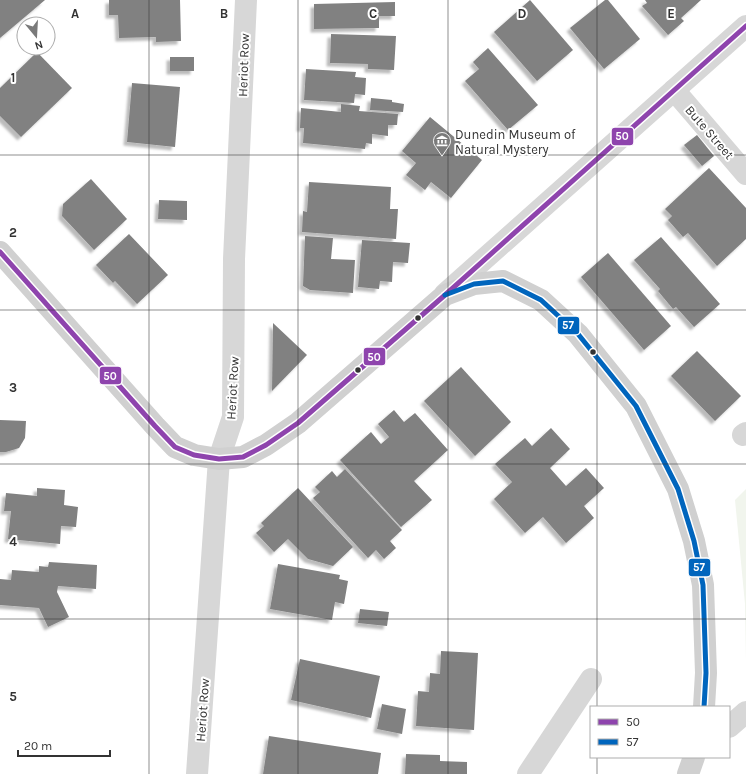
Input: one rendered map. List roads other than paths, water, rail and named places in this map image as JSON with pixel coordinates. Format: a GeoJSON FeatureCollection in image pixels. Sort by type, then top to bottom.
{"type":"FeatureCollection","features":[{"type":"Feature","properties":{"kind":"street","name":"Heriot Row"},"geometry":{"type":"LineString","coordinates":[[198,774],[219,459],[233,417],[234,259],[246,0]]}},
{"type":"Feature","properties":{"kind":"street"},"geometry":{"type":"LineString","coordinates":[[0,252],[175,447],[194,455],[219,459],[243,457],[266,445],[298,423],[445,295],[746,26]]}},
{"type":"Feature","properties":{"kind":"street","name":"Bute Street"},"geometry":{"type":"LineString","coordinates":[[674,90],[746,174]]}},
{"type":"Feature","properties":{"kind":"street"},"geometry":{"type":"LineString","coordinates":[[445,295],[474,284],[502,281],[541,300],[578,334],[636,406],[678,489],[694,541],[703,586],[706,673],[704,706]]}},
{"type":"Feature","properties":{"kind":"street"},"geometry":{"type":"LineString","coordinates":[[528,774],[592,679]]}},
{"type":"Feature","properties":{"kind":"street"},"geometry":{"type":"LineString","coordinates":[[730,726],[746,712]]}},
{"type":"Feature","properties":{"kind":"place","name":"Dunedin Museum of Natural Mystery"},"geometry":{"type":"Point","coordinates":[442,156]}}]}
